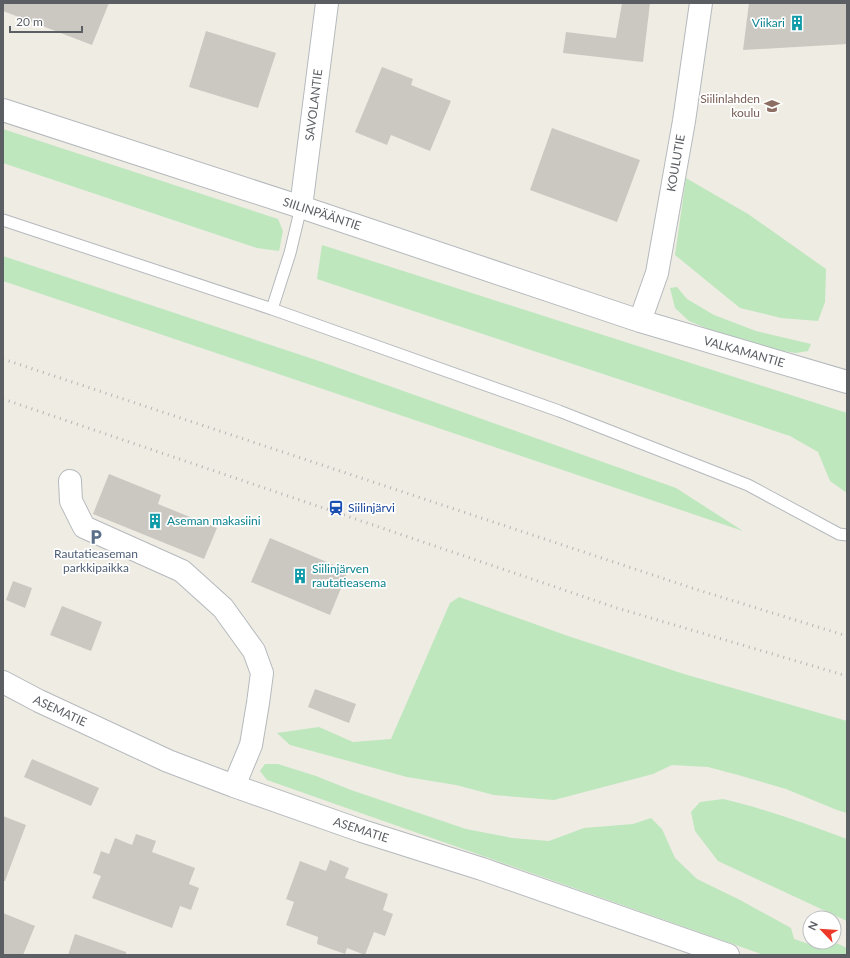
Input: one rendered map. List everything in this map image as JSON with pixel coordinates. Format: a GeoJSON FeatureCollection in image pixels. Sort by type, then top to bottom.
{"type":"FeatureCollection","features":[{"type":"Feature","properties":{"kind":"street","name":"SAVOLANTIE"},"geometry":{"type":"LineString","coordinates":[[301,207],[327,3]]}},
{"type":"Feature","properties":{"kind":"street","name":"KOULUTIE"},"geometry":{"type":"LineString","coordinates":[[640,321],[657,273],[684,121],[701,3]]}},
{"type":"Feature","properties":{"kind":"street","name":"SIILINPÄÄNTIE"},"geometry":{"type":"LineString","coordinates":[[3,110],[301,207],[640,321]]}},
{"type":"Feature","properties":{"kind":"street","name":"VALKAMANTIE"},"geometry":{"type":"LineString","coordinates":[[640,321],[847,382]]}},
{"type":"Feature","properties":{"kind":"street"},"geometry":{"type":"LineString","coordinates":[[70,481],[71,501],[84,527],[182,571],[223,608],[254,651],[262,673],[258,703],[251,745],[234,786]]}},
{"type":"Feature","properties":{"kind":"street","name":"ASEMATIE"},"geometry":{"type":"LineString","coordinates":[[3,682],[39,701],[168,761],[234,786],[728,955]]}},
{"type":"Feature","properties":{"kind":"lane"},"geometry":{"type":"LineString","coordinates":[[272,309],[290,253],[301,207]]}},
{"type":"Feature","properties":{"kind":"lane"},"geometry":{"type":"LineString","coordinates":[[3,220],[272,309],[559,411],[748,485],[839,534],[847,535]]}},
{"type":"Feature","properties":{"kind":"green space"},"geometry":{"type":"Polygon","coordinates":[[[3,129],[278,219],[283,231],[279,251],[257,248],[3,163],[3,129]]]}},
{"type":"Feature","properties":{"kind":"green space"},"geometry":{"type":"Polygon","coordinates":[[[686,178],[748,214],[826,269],[825,302],[818,321],[781,318],[740,308],[675,255],[686,178]]]}},
{"type":"Feature","properties":{"kind":"green space"},"geometry":{"type":"Polygon","coordinates":[[[322,245],[847,413],[847,493],[830,481],[818,452],[790,436],[317,279],[322,245]]]}},
{"type":"Feature","properties":{"kind":"green space"},"geometry":{"type":"Polygon","coordinates":[[[3,256],[322,362],[676,488],[743,531],[3,281],[3,256]]]}},
{"type":"Feature","properties":{"kind":"green space"},"geometry":{"type":"Polygon","coordinates":[[[677,287],[687,299],[714,315],[756,331],[811,344],[808,351],[796,353],[750,346],[689,321],[675,308],[670,288],[677,287]]]}},
{"type":"Feature","properties":{"kind":"green space"},"geometry":{"type":"Polygon","coordinates":[[[459,597],[568,636],[684,674],[847,721],[847,813],[786,789],[738,775],[708,767],[672,765],[653,774],[554,800],[494,795],[456,785],[407,777],[290,745],[277,733],[319,727],[353,742],[391,739],[450,603],[459,597]]]}},
{"type":"Feature","properties":{"kind":"green space"},"geometry":{"type":"Polygon","coordinates":[[[265,764],[278,764],[466,829],[512,838],[549,841],[584,828],[633,824],[651,818],[662,829],[675,858],[697,879],[740,900],[791,928],[794,939],[802,942],[802,950],[842,950],[842,946],[847,948],[847,955],[764,955],[267,780],[260,771],[265,764]]]}},
{"type":"Feature","properties":{"kind":"green space"},"geometry":{"type":"Polygon","coordinates":[[[723,799],[739,803],[801,822],[847,839],[847,921],[842,919],[842,910],[823,910],[718,861],[695,831],[691,812],[700,802],[723,799]]]}},
{"type":"Feature","properties":{"kind":"building"},"geometry":{"type":"Polygon","coordinates":[[[3,3],[109,3],[92,45],[3,11],[3,3]]]}},
{"type":"Feature","properties":{"kind":"building"},"geometry":{"type":"Polygon","coordinates":[[[622,3],[650,3],[643,62],[563,53],[566,32],[616,38],[622,3]]]}},
{"type":"Feature","properties":{"kind":"building","name":"Viikari"},"geometry":{"type":"Polygon","coordinates":[[[749,3],[847,3],[847,44],[743,50],[749,3]]]}},
{"type":"Feature","properties":{"kind":"building"},"geometry":{"type":"Polygon","coordinates":[[[206,31],[276,53],[258,108],[189,87],[206,31]]]}},
{"type":"Feature","properties":{"kind":"building"},"geometry":{"type":"Polygon","coordinates":[[[382,67],[413,79],[411,85],[451,101],[430,151],[391,135],[387,145],[355,132],[382,67]]]}},
{"type":"Feature","properties":{"kind":"building"},"geometry":{"type":"Polygon","coordinates":[[[552,128],[640,160],[617,222],[530,190],[552,128]]]}},
{"type":"Feature","properties":{"kind":"building","name":"Aseman makasiini"},"geometry":{"type":"Polygon","coordinates":[[[109,474],[161,495],[158,504],[217,528],[204,559],[93,514],[109,474]]]}},
{"type":"Feature","properties":{"kind":"building","name":"Siilinjärven rautatieasema"},"geometry":{"type":"Polygon","coordinates":[[[270,538],[348,571],[330,615],[251,582],[270,538]]]}},
{"type":"Feature","properties":{"kind":"building"},"geometry":{"type":"Polygon","coordinates":[[[13,581],[32,588],[25,608],[6,600],[13,581]]]}},
{"type":"Feature","properties":{"kind":"building"},"geometry":{"type":"Polygon","coordinates":[[[62,606],[102,622],[91,651],[50,635],[62,606]]]}},
{"type":"Feature","properties":{"kind":"building"},"geometry":{"type":"Polygon","coordinates":[[[315,689],[356,704],[349,723],[308,707],[315,689]]]}},
{"type":"Feature","properties":{"kind":"building"},"geometry":{"type":"Polygon","coordinates":[[[32,759],[99,788],[91,806],[24,777],[32,759]]]}},
{"type":"Feature","properties":{"kind":"building"},"geometry":{"type":"Polygon","coordinates":[[[3,816],[26,825],[5,881],[3,881],[3,816]]]}},
{"type":"Feature","properties":{"kind":"building"},"geometry":{"type":"Polygon","coordinates":[[[136,834],[156,841],[152,852],[195,868],[189,884],[199,888],[191,910],[180,906],[172,928],[92,898],[101,876],[93,873],[101,851],[109,854],[115,838],[132,845],[136,834]]]}},
{"type":"Feature","properties":{"kind":"building"},"geometry":{"type":"Polygon","coordinates":[[[330,860],[349,868],[345,878],[388,894],[383,910],[393,914],[385,936],[374,932],[365,955],[347,948],[345,954],[317,944],[318,937],[286,925],[294,902],[286,899],[300,861],[326,871],[330,860]]]}},
{"type":"Feature","properties":{"kind":"building"},"geometry":{"type":"Polygon","coordinates":[[[3,913],[35,926],[23,955],[3,955],[3,913]]]}},
{"type":"Feature","properties":{"kind":"building"},"geometry":{"type":"Polygon","coordinates":[[[75,934],[126,952],[126,955],[68,955],[75,934]]]}},
{"type":"Feature","properties":{"kind":"railway"},"geometry":{"type":"LineString","coordinates":[[3,359],[695,589],[847,636]]}},
{"type":"Feature","properties":{"kind":"railway"},"geometry":{"type":"LineString","coordinates":[[3,399],[617,608],[847,676]]}},
{"type":"Feature","properties":{"kind":"place","name":"Viikari"},"geometry":{"type":"Point","coordinates":[797,23]}},
{"type":"Feature","properties":{"kind":"place","name":"Siilinlahden koulu"},"geometry":{"type":"Point","coordinates":[772,106]}},
{"type":"Feature","properties":{"kind":"place","name":"Siilinjärvi"},"geometry":{"type":"Point","coordinates":[336,508]}},
{"type":"Feature","properties":{"kind":"place","name":"Aseman makasiini"},"geometry":{"type":"Point","coordinates":[155,521]}},
{"type":"Feature","properties":{"kind":"place","name":"Rautatieaseman parkkipaikka"},"geometry":{"type":"Point","coordinates":[96,537]}},
{"type":"Feature","properties":{"kind":"place","name":"Siilinjärven rautatieasema"},"geometry":{"type":"Point","coordinates":[300,576]}}]}
